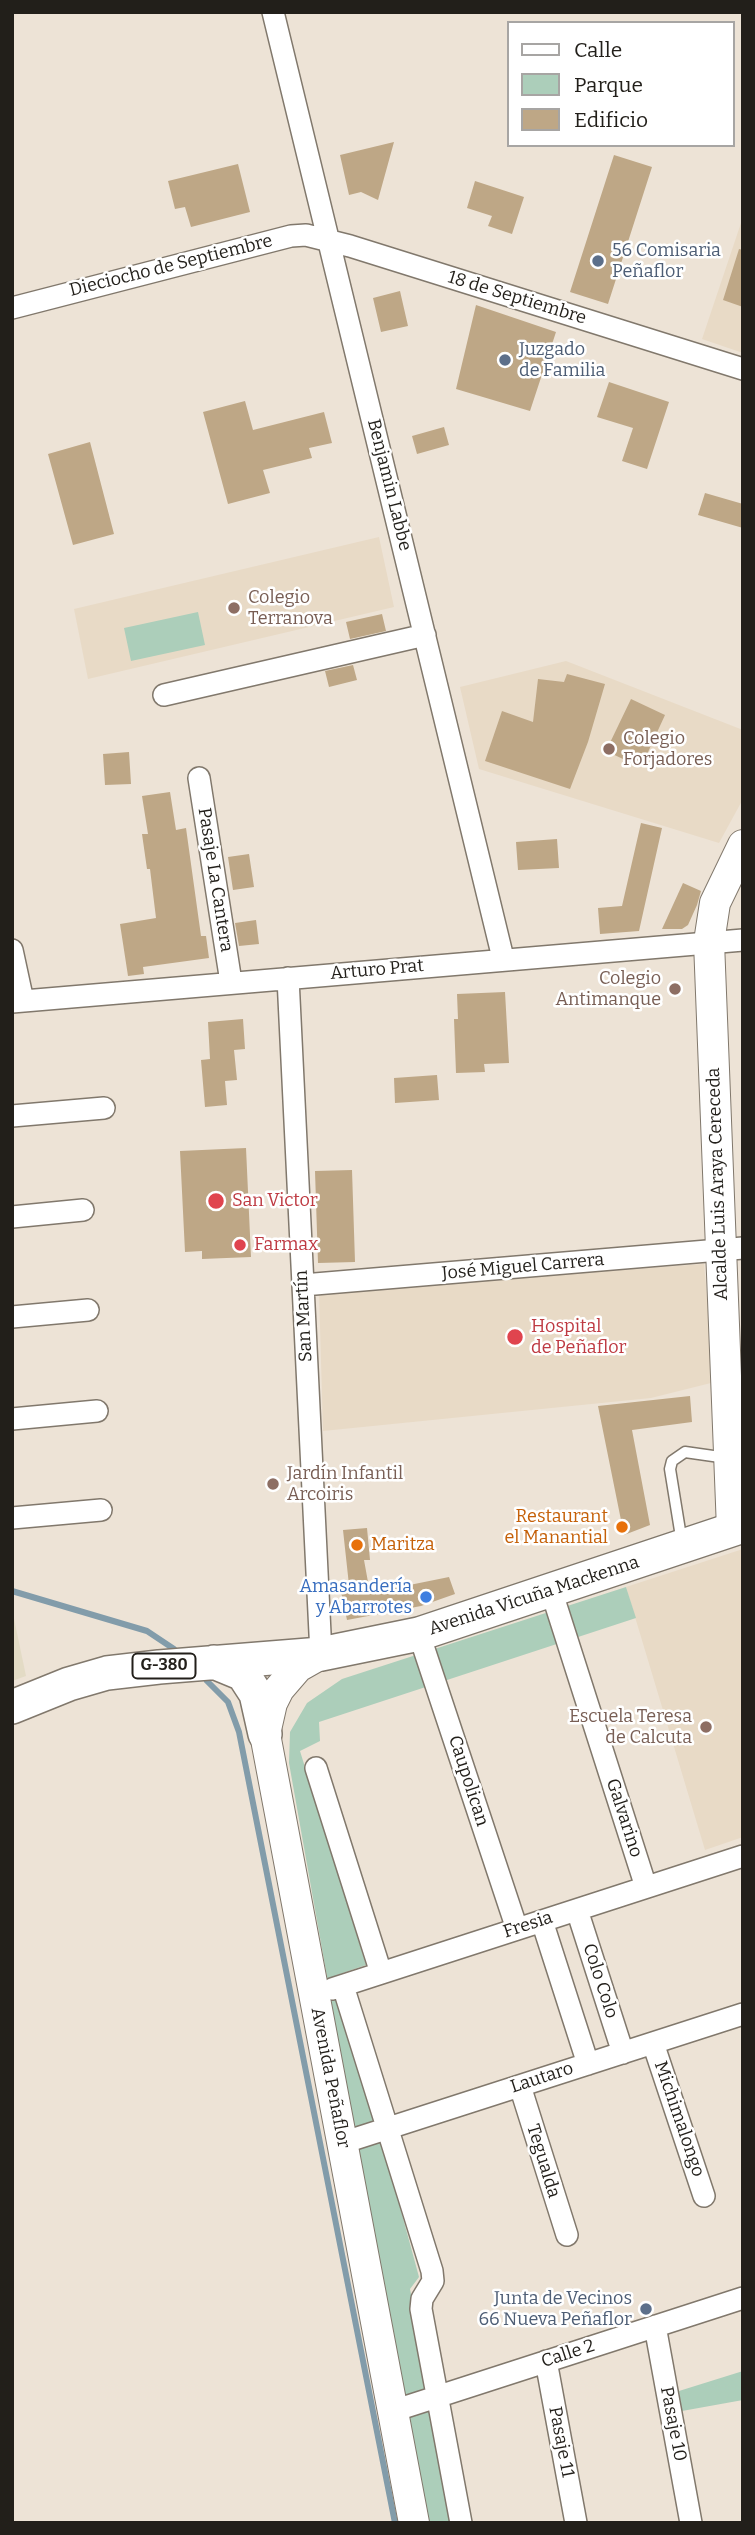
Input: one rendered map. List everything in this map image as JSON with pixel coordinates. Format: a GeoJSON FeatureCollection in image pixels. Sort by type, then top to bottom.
{"type":"FeatureCollection","features":[{"type":"Feature","properties":{"kind":"main road","name":"Alcalde Luis Araya Cereceda"},"geometry":{"type":"LineString","coordinates":[[737,1528],[729,1459],[731,1249],[709,942],[715,903],[743,845]]}},
{"type":"Feature","properties":{"kind":"main road","name":"Avenida Vicuña Mackenna"},"geometry":{"type":"LineString","coordinates":[[321,1654],[419,1634],[737,1528]]}},
{"type":"Feature","properties":{"kind":"main road","name":"G-380"},"geometry":{"type":"LineString","coordinates":[[12,1707],[69,1684],[107,1673],[321,1654]]}},
{"type":"Feature","properties":{"kind":"main road","name":"Avenida Peñaflor"},"geometry":{"type":"LineString","coordinates":[[321,1654],[298,1667],[279,1689],[272,1703],[265,1734],[414,2523]]}},
{"type":"Feature","properties":{"kind":"main road"},"geometry":{"type":"LineString","coordinates":[[214,1662],[243,1674],[256,1694],[265,1734]]}},
{"type":"Feature","properties":{"kind":"street","name":"Benjamin Labbe"},"geometry":{"type":"LineString","coordinates":[[273,12],[503,958]]}},
{"type":"Feature","properties":{"kind":"street","name":"Dieciocho de Septiembre"},"geometry":{"type":"LineString","coordinates":[[12,307],[291,236],[306,235],[330,241]]}},
{"type":"Feature","properties":{"kind":"street","name":"18 de Septiembre"},"geometry":{"type":"LineString","coordinates":[[330,241],[743,369]]}},
{"type":"Feature","properties":{"kind":"street"},"geometry":{"type":"LineString","coordinates":[[164,695],[425,635]]}},
{"type":"Feature","properties":{"kind":"street","name":"Pasaje La Cantera"},"geometry":{"type":"LineString","coordinates":[[200,778],[231,982]]}},
{"type":"Feature","properties":{"kind":"street","name":"Arturo Prat"},"geometry":{"type":"LineString","coordinates":[[17,1001],[503,958],[743,940]]}},
{"type":"Feature","properties":{"kind":"street"},"geometry":{"type":"LineString","coordinates":[[12,950],[17,1001]]}},
{"type":"Feature","properties":{"kind":"street","name":"San Martín"},"geometry":{"type":"LineString","coordinates":[[288,978],[321,1654]]}},
{"type":"Feature","properties":{"kind":"street"},"geometry":{"type":"LineString","coordinates":[[12,1116],[104,1108]]}},
{"type":"Feature","properties":{"kind":"street"},"geometry":{"type":"LineString","coordinates":[[12,1217],[83,1210]]}},
{"type":"Feature","properties":{"kind":"street","name":"José Miguel Carrera"},"geometry":{"type":"LineString","coordinates":[[303,1285],[731,1249]]}},
{"type":"Feature","properties":{"kind":"street"},"geometry":{"type":"LineString","coordinates":[[12,1317],[88,1310]]}},
{"type":"Feature","properties":{"kind":"street"},"geometry":{"type":"LineString","coordinates":[[12,1419],[97,1411]]}},
{"type":"Feature","properties":{"kind":"street"},"geometry":{"type":"LineString","coordinates":[[12,1518],[101,1510]]}},
{"type":"Feature","properties":{"kind":"street","name":"Galvarino"},"geometry":{"type":"LineString","coordinates":[[551,1590],[646,1887]]}},
{"type":"Feature","properties":{"kind":"street","name":"Caupolican"},"geometry":{"type":"LineString","coordinates":[[419,1634],[517,1929]]}},
{"type":"Feature","properties":{"kind":"street"},"geometry":{"type":"LineString","coordinates":[[316,1768],[382,1973]]}},
{"type":"Feature","properties":{"kind":"street","name":"Fresia"},"geometry":{"type":"LineString","coordinates":[[314,1995],[743,1856]]}},
{"type":"Feature","properties":{"kind":"street","name":"Colo Colo"},"geometry":{"type":"LineString","coordinates":[[577,1910],[623,2053]]}},
{"type":"Feature","properties":{"kind":"street","name":"Colo Colo"},"geometry":{"type":"LineString","coordinates":[[542,1921],[588,2064]]}},
{"type":"Feature","properties":{"kind":"street","name":"Avenida Peñaflor"},"geometry":{"type":"LineString","coordinates":[[343,1986],[433,2276],[421,2304],[461,2523]]}},
{"type":"Feature","properties":{"kind":"street","name":"Lautaro"},"geometry":{"type":"LineString","coordinates":[[342,2143],[743,2014]]}},
{"type":"Feature","properties":{"kind":"street","name":"Michimalongo"},"geometry":{"type":"LineString","coordinates":[[653,2043],[704,2196]]}},
{"type":"Feature","properties":{"kind":"street","name":"Tegualda"},"geometry":{"type":"LineString","coordinates":[[520,2086],[567,2235]]}},
{"type":"Feature","properties":{"kind":"street","name":"Calle 2"},"geometry":{"type":"LineString","coordinates":[[394,2410],[743,2298]]}},
{"type":"Feature","properties":{"kind":"street","name":"Pasaje 10"},"geometry":{"type":"LineString","coordinates":[[655,2326],[691,2523]]}},
{"type":"Feature","properties":{"kind":"street","name":"Pasaje 11"},"geometry":{"type":"LineString","coordinates":[[546,2361],[576,2523]]}},
{"type":"Feature","properties":{"kind":"lane"},"geometry":{"type":"LineString","coordinates":[[682,1546],[670,1469],[673,1461],[685,1452],[729,1459]]}},
{"type":"Feature","properties":{"kind":"shaded area"},"geometry":{"type":"Polygon","coordinates":[[[743,217],[743,353],[702,339],[743,217]]]}},
{"type":"Feature","properties":{"kind":"shaded area","name":"Colegio Terranova"},"geometry":{"type":"Polygon","coordinates":[[[379,537],[394,607],[88,679],[74,609],[379,537]]]}},
{"type":"Feature","properties":{"kind":"shaded area","name":"Colegio Forjadores"},"geometry":{"type":"Polygon","coordinates":[[[566,661],[743,730],[743,799],[719,843],[479,769],[460,687],[566,661]]]}},
{"type":"Feature","properties":{"kind":"shaded area","name":"Hospital de Peñaflor"},"geometry":{"type":"Polygon","coordinates":[[[704,1264],[715,1382],[651,1398],[323,1431],[319,1291],[704,1264]]]}},
{"type":"Feature","properties":{"kind":"shaded area","name":"Escuela Teresa de Calcuta"},"geometry":{"type":"Polygon","coordinates":[[[743,1549],[743,1837],[705,1850],[626,1587],[743,1549]]]}},
{"type":"Feature","properties":{"kind":"shaded area"},"geometry":{"type":"Polygon","coordinates":[[[12,1609],[26,1676],[12,1681],[12,1609]]]}},
{"type":"Feature","properties":{"kind":"green space"},"geometry":{"type":"Polygon","coordinates":[[[198,612],[205,645],[131,661],[124,628],[198,612]]]}},
{"type":"Feature","properties":{"kind":"green space"},"geometry":{"type":"Polygon","coordinates":[[[626,1587],[636,1618],[319,1722],[320,1741],[300,1751],[366,1965],[337,1975],[419,2277],[410,2289],[454,2523],[424,2523],[289,1763],[290,1732],[307,1703],[342,1679],[626,1587]]]}},
{"type":"Feature","properties":{"kind":"green space"},"geometry":{"type":"Polygon","coordinates":[[[743,2371],[743,2400],[682,2411],[679,2391],[743,2371]]]}},
{"type":"Feature","properties":{"kind":"building"},"geometry":{"type":"Polygon","coordinates":[[[394,142],[378,200],[361,192],[349,195],[340,155],[394,142]]]}},
{"type":"Feature","properties":{"kind":"building"},"geometry":{"type":"Polygon","coordinates":[[[614,155],[652,167],[608,304],[570,292],[614,155]]]}},
{"type":"Feature","properties":{"kind":"building"},"geometry":{"type":"Polygon","coordinates":[[[238,164],[250,212],[191,227],[185,207],[175,209],[168,181],[238,164]]]}},
{"type":"Feature","properties":{"kind":"building"},"geometry":{"type":"Polygon","coordinates":[[[475,181],[524,197],[512,234],[488,226],[492,216],[467,208],[475,181]]]}},
{"type":"Feature","properties":{"kind":"building"},"geometry":{"type":"Polygon","coordinates":[[[739,249],[743,250],[743,307],[723,300],[739,249]]]}},
{"type":"Feature","properties":{"kind":"building"},"geometry":{"type":"Polygon","coordinates":[[[400,291],[408,326],[381,332],[373,298],[400,291]]]}},
{"type":"Feature","properties":{"kind":"building","name":"Juzgado de Familia"},"geometry":{"type":"Polygon","coordinates":[[[476,305],[556,332],[530,411],[456,389],[476,305]]]}},
{"type":"Feature","properties":{"kind":"building"},"geometry":{"type":"Polygon","coordinates":[[[609,382],[669,402],[647,469],[622,461],[633,428],[597,417],[609,382]]]}},
{"type":"Feature","properties":{"kind":"building"},"geometry":{"type":"Polygon","coordinates":[[[245,401],[253,430],[324,412],[332,443],[309,448],[312,458],[263,470],[270,493],[228,504],[203,412],[245,401]]]}},
{"type":"Feature","properties":{"kind":"building"},"geometry":{"type":"Polygon","coordinates":[[[444,427],[449,445],[417,454],[412,436],[444,427]]]}},
{"type":"Feature","properties":{"kind":"building"},"geometry":{"type":"Polygon","coordinates":[[[90,442],[114,534],[73,545],[48,454],[90,442]]]}},
{"type":"Feature","properties":{"kind":"building"},"geometry":{"type":"Polygon","coordinates":[[[705,493],[743,504],[743,528],[698,515],[705,493]]]}},
{"type":"Feature","properties":{"kind":"building"},"geometry":{"type":"Polygon","coordinates":[[[382,614],[386,631],[350,639],[346,622],[382,614]]]}},
{"type":"Feature","properties":{"kind":"building"},"geometry":{"type":"Polygon","coordinates":[[[353,665],[357,680],[329,687],[325,671],[353,665]]]}},
{"type":"Feature","properties":{"kind":"building"},"geometry":{"type":"Polygon","coordinates":[[[567,674],[605,684],[588,742],[570,789],[485,761],[502,711],[533,722],[538,679],[564,682],[567,674]]]}},
{"type":"Feature","properties":{"kind":"building"},"geometry":{"type":"Polygon","coordinates":[[[631,699],[665,715],[643,763],[625,755],[623,759],[606,751],[631,699]]]}},
{"type":"Feature","properties":{"kind":"building"},"geometry":{"type":"Polygon","coordinates":[[[129,752],[131,784],[105,785],[103,754],[129,752]]]}},
{"type":"Feature","properties":{"kind":"building"},"geometry":{"type":"Polygon","coordinates":[[[170,792],[176,830],[186,828],[201,936],[206,936],[209,958],[143,967],[144,974],[128,976],[120,924],[156,918],[150,869],[147,869],[142,834],[148,834],[142,796],[170,792]]]}},
{"type":"Feature","properties":{"kind":"building"},"geometry":{"type":"Polygon","coordinates":[[[641,823],[662,828],[639,931],[600,934],[598,908],[622,906],[641,823]]]}},
{"type":"Feature","properties":{"kind":"building"},"geometry":{"type":"Polygon","coordinates":[[[557,839],[559,868],[518,870],[516,842],[557,839]]]}},
{"type":"Feature","properties":{"kind":"building"},"geometry":{"type":"Polygon","coordinates":[[[249,854],[254,887],[233,890],[228,857],[249,854]]]}},
{"type":"Feature","properties":{"kind":"building"},"geometry":{"type":"Polygon","coordinates":[[[683,883],[701,891],[688,925],[682,929],[662,929],[683,883]]]}},
{"type":"Feature","properties":{"kind":"building"},"geometry":{"type":"Polygon","coordinates":[[[256,920],[259,944],[239,946],[235,923],[256,920]]]}},
{"type":"Feature","properties":{"kind":"building"},"geometry":{"type":"Polygon","coordinates":[[[505,992],[509,1063],[484,1064],[485,1072],[456,1073],[454,1019],[458,1019],[457,994],[505,992]]]}},
{"type":"Feature","properties":{"kind":"building"},"geometry":{"type":"Polygon","coordinates":[[[243,1019],[245,1049],[234,1050],[237,1080],[225,1081],[227,1105],[205,1107],[201,1060],[210,1059],[208,1022],[243,1019]]]}},
{"type":"Feature","properties":{"kind":"building"},"geometry":{"type":"Polygon","coordinates":[[[437,1075],[439,1100],[395,1103],[394,1078],[437,1075]]]}},
{"type":"Feature","properties":{"kind":"building","name":"San Victor"},"geometry":{"type":"Polygon","coordinates":[[[246,1148],[251,1257],[202,1259],[202,1251],[185,1252],[180,1151],[246,1148]]]}},
{"type":"Feature","properties":{"kind":"building"},"geometry":{"type":"Polygon","coordinates":[[[352,1170],[355,1262],[318,1263],[315,1171],[352,1170]]]}},
{"type":"Feature","properties":{"kind":"building"},"geometry":{"type":"Polygon","coordinates":[[[690,1396],[692,1422],[632,1430],[650,1525],[624,1535],[598,1406],[690,1396]]]}},
{"type":"Feature","properties":{"kind":"building"},"geometry":{"type":"Polygon","coordinates":[[[367,1528],[370,1560],[364,1560],[370,1593],[449,1577],[455,1594],[421,1606],[347,1620],[340,1587],[349,1585],[343,1530],[367,1528]]]}},
{"type":"Feature","properties":{"kind":"waterway"},"geometry":{"type":"LineString","coordinates":[[12,1591],[147,1631],[174,1649]]}},
{"type":"Feature","properties":{"kind":"waterway"},"geometry":{"type":"LineString","coordinates":[[207,1681],[228,1702],[239,1732],[395,2523]]}},
{"type":"Feature","properties":{"kind":"place","name":"56 Comisaria Peñaflor"},"geometry":{"type":"Point","coordinates":[598,261]}},
{"type":"Feature","properties":{"kind":"place","name":"Juzgado de Familia"},"geometry":{"type":"Point","coordinates":[505,360]}},
{"type":"Feature","properties":{"kind":"place","name":"Colegio Terranova"},"geometry":{"type":"Point","coordinates":[234,608]}},
{"type":"Feature","properties":{"kind":"place","name":"Colegio Forjadores"},"geometry":{"type":"Point","coordinates":[609,749]}},
{"type":"Feature","properties":{"kind":"place","name":"Colegio Antimanque"},"geometry":{"type":"Point","coordinates":[675,989]}},
{"type":"Feature","properties":{"kind":"place","name":"San Victor"},"geometry":{"type":"Point","coordinates":[216,1201]}},
{"type":"Feature","properties":{"kind":"place","name":"Farmax"},"geometry":{"type":"Point","coordinates":[240,1245]}},
{"type":"Feature","properties":{"kind":"place","name":"Hospital de Peñaflor"},"geometry":{"type":"Point","coordinates":[515,1337]}},
{"type":"Feature","properties":{"kind":"place","name":"Jardín Infantil Arcoiris"},"geometry":{"type":"Point","coordinates":[273,1484]}},
{"type":"Feature","properties":{"kind":"place","name":"Restaurant el Manantial"},"geometry":{"type":"Point","coordinates":[622,1527]}},
{"type":"Feature","properties":{"kind":"place","name":"Maritza"},"geometry":{"type":"Point","coordinates":[357,1545]}},
{"type":"Feature","properties":{"kind":"place","name":"Amasandería y Abarrotes"},"geometry":{"type":"Point","coordinates":[426,1597]}},
{"type":"Feature","properties":{"kind":"place","name":"Escuela Teresa de Calcuta"},"geometry":{"type":"Point","coordinates":[706,1727]}},
{"type":"Feature","properties":{"kind":"place","name":"Junta de Vecinos 66 Nueva Peñaflor"},"geometry":{"type":"Point","coordinates":[646,2309]}}]}
